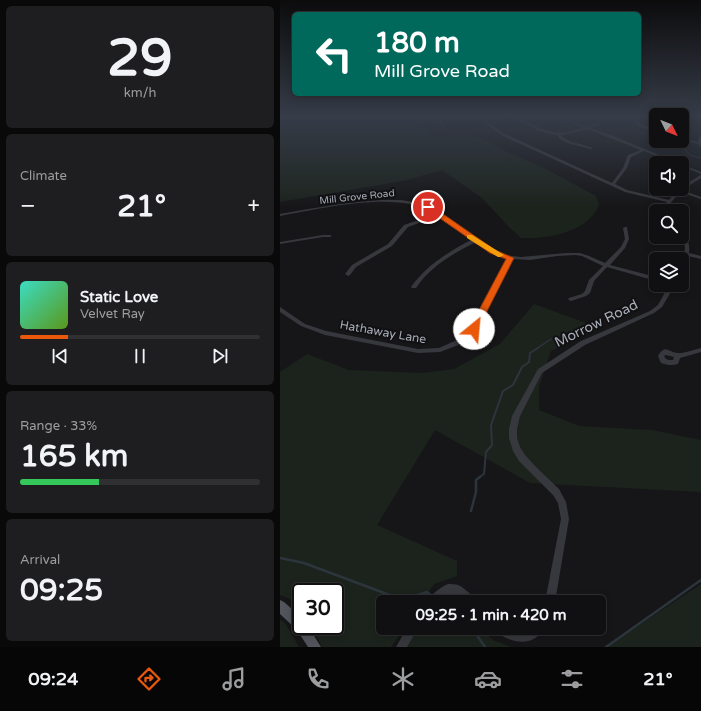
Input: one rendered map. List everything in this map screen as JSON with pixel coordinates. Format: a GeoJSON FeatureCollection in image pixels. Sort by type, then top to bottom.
{"type":"FeatureCollection","features":[{"type":"Feature","properties":{"kind":"main road"},"geometry":{"type":"LineString","coordinates":[[280,606],[292,617]]}},
{"type":"Feature","properties":{"kind":"main road"},"geometry":{"type":"LineString","coordinates":[[307,635],[315,647]]}},
{"type":"Feature","properties":{"kind":"street"},"geometry":{"type":"LineString","coordinates":[[532,147],[633,193],[669,201]]}},
{"type":"Feature","properties":{"kind":"street"},"geometry":{"type":"LineString","coordinates":[[636,147],[658,156]]}},
{"type":"Feature","properties":{"kind":"street"},"geometry":{"type":"LineString","coordinates":[[614,184],[625,168],[629,156],[643,150]]}},
{"type":"Feature","properties":{"kind":"street"},"geometry":{"type":"LineString","coordinates":[[689,168],[701,174],[689,183]]}},
{"type":"Feature","properties":{"kind":"street"},"geometry":{"type":"LineString","coordinates":[[689,193],[701,198]]}},
{"type":"Feature","properties":{"kind":"street"},"geometry":{"type":"LineString","coordinates":[[667,204],[674,196]]}},
{"type":"Feature","properties":{"kind":"street","name":"Mill Grove Road"},"geometry":{"type":"LineString","coordinates":[[280,215],[323,207],[384,200],[412,202],[428,207],[498,254],[511,258],[530,259],[575,254],[591,257],[605,265],[649,277]]}},
{"type":"Feature","properties":{"kind":"street"},"geometry":{"type":"LineString","coordinates":[[348,274],[354,266],[390,245],[406,226],[439,214]]}},
{"type":"Feature","properties":{"kind":"street"},"geometry":{"type":"LineString","coordinates":[[571,299],[584,295],[588,292],[591,281],[625,244],[627,239],[625,228]]}},
{"type":"Feature","properties":{"kind":"street"},"geometry":{"type":"LineString","coordinates":[[280,243],[330,236]]}},
{"type":"Feature","properties":{"kind":"street"},"geometry":{"type":"LineString","coordinates":[[414,287],[427,271],[475,240]]}},
{"type":"Feature","properties":{"kind":"street"},"geometry":{"type":"LineString","coordinates":[[689,255],[701,258]]}},
{"type":"Feature","properties":{"kind":"street","name":"Hathaway Lane"},"geometry":{"type":"LineString","coordinates":[[280,309],[303,325],[325,333],[418,351],[440,350],[460,342],[474,329],[511,258]]}},
{"type":"Feature","properties":{"kind":"street","name":"Morrow Road"},"geometry":{"type":"LineString","coordinates":[[551,595],[565,519],[562,502],[556,492],[522,458],[516,448],[513,438],[513,429],[516,416],[540,371],[583,343],[652,312],[660,306],[668,292]]}},
{"type":"Feature","properties":{"kind":"street"},"geometry":{"type":"LineString","coordinates":[[677,356],[701,350]]}},
{"type":"Feature","properties":{"kind":"street"},"geometry":{"type":"LineString","coordinates":[[440,595],[448,589],[456,589],[463,595]]}},
{"type":"Feature","properties":{"kind":"street"},"geometry":{"type":"LineString","coordinates":[[401,647],[409,635]]}},
{"type":"Feature","properties":{"kind":"street"},"geometry":{"type":"LineString","coordinates":[[510,635],[521,638],[529,635]]}},
{"type":"Feature","properties":{"kind":"shaded area"},"geometry":{"type":"Polygon","coordinates":[[[280,147],[498,147],[544,168],[596,196],[599,205],[586,222],[576,228],[566,232],[543,237],[521,238],[482,198],[442,170],[403,181],[280,202],[280,147]]]}},
{"type":"Feature","properties":{"kind":"shaded area"},"geometry":{"type":"Polygon","coordinates":[[[534,304],[600,328],[551,351],[539,387],[539,410],[579,426],[652,430],[701,440],[701,492],[530,483],[435,430],[377,525],[457,561],[457,576],[434,584],[427,595],[376,595],[376,635],[399,635],[391,647],[322,647],[316,635],[344,635],[344,583],[292,583],[292,602],[290,599],[280,595],[280,372],[307,354],[349,370],[422,373],[454,369],[500,344],[534,304]]]}},
{"type":"Feature","properties":{"kind":"shaded area"},"geometry":{"type":"Polygon","coordinates":[[[701,584],[701,647],[607,647],[701,584]]]}},
{"type":"Feature","properties":{"kind":"shaded area"},"geometry":{"type":"Polygon","coordinates":[[[280,620],[285,623],[299,647],[280,647],[280,620]]]}},
{"type":"Feature","properties":{"kind":"shaded area"},"geometry":{"type":"Polygon","coordinates":[[[413,635],[488,635],[493,640],[511,647],[405,647],[413,635]]]}},
{"type":"Feature","properties":{"kind":"waterway"},"geometry":{"type":"LineString","coordinates":[[685,149],[690,155],[701,158]]}},
{"type":"Feature","properties":{"kind":"waterway"},"geometry":{"type":"LineString","coordinates":[[536,349],[551,339]]}},
{"type":"Feature","properties":{"kind":"waterway"},"geometry":{"type":"LineString","coordinates":[[478,478],[484,474],[486,452],[492,445],[491,425],[503,391],[513,385],[522,367],[529,362],[530,353],[538,348]]}},
{"type":"Feature","properties":{"kind":"waterway"},"geometry":{"type":"LineString","coordinates":[[471,511],[476,492],[476,480],[480,477]]}},
{"type":"Feature","properties":{"kind":"waterway"},"geometry":{"type":"LineString","coordinates":[[280,558],[304,563],[390,595]]}},
{"type":"Feature","properties":{"kind":"waterway"},"geometry":{"type":"LineString","coordinates":[[606,647],[701,580]]}},
{"type":"Feature","properties":{"kind":"waterway"},"geometry":{"type":"LineString","coordinates":[[418,595],[427,592],[431,595]]}},
{"type":"Feature","properties":{"kind":"waterway"},"geometry":{"type":"LineString","coordinates":[[477,635],[485,647]]}},
{"type":"Feature","properties":{"kind":"slow traffic"},"geometry":{"type":"LineString","coordinates":[[470,237],[500,255]]}},
{"type":"Feature","properties":{"kind":"route"},"geometry":{"type":"LineString","coordinates":[[428,207],[493,252],[511,258],[474,329]]}}]}
